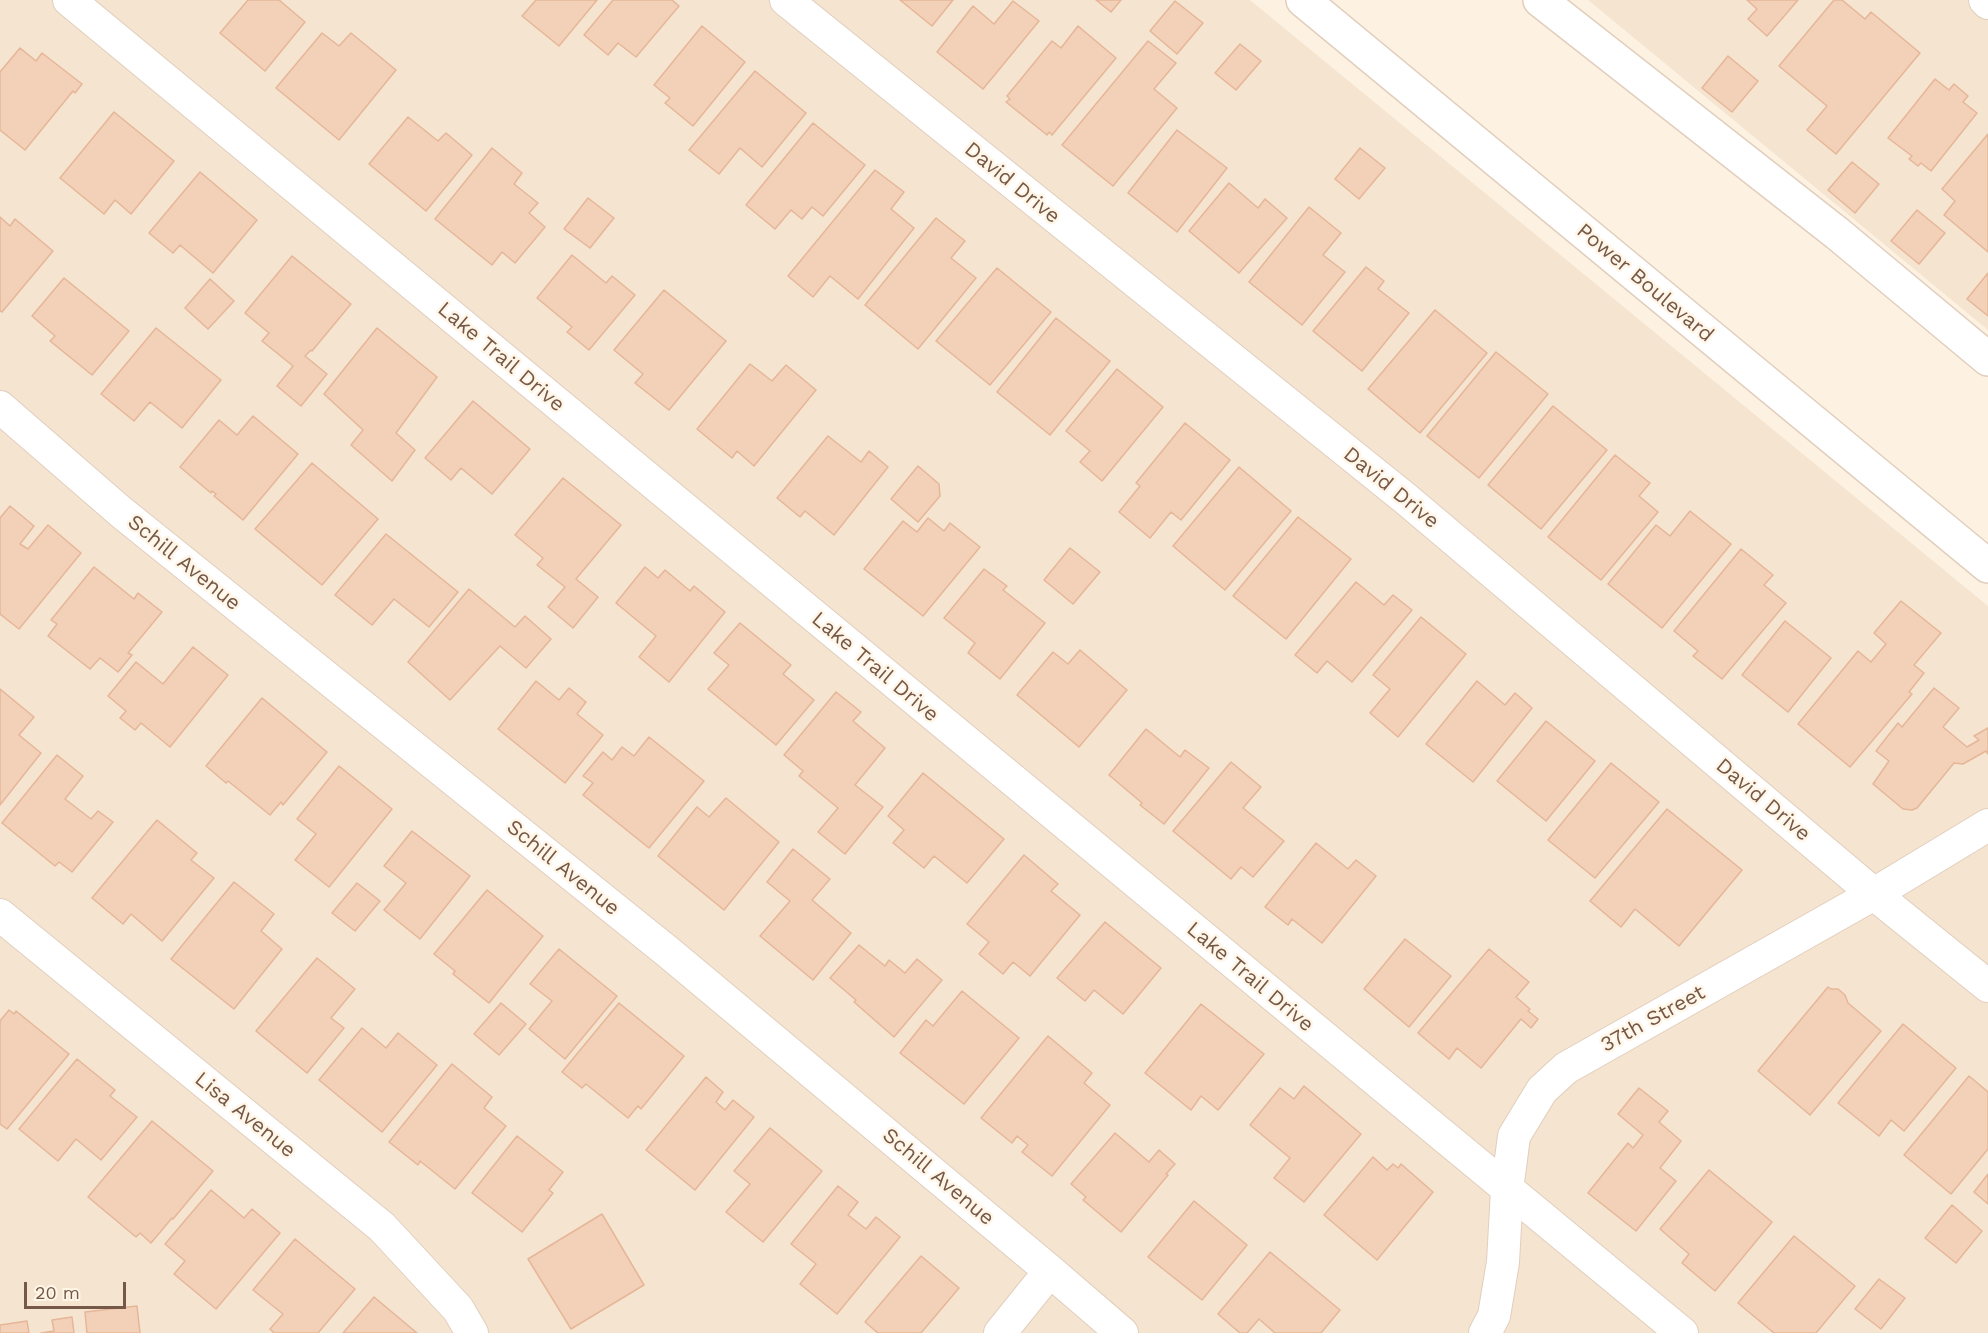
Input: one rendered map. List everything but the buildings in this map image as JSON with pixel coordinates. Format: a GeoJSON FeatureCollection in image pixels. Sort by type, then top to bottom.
{"type":"FeatureCollection","features":[{"type":"Feature","properties":{"kind":"street","name":"Lake Trail Drive"},"geometry":{"type":"LineString","coordinates":[[69,0],[1682,1333]]}},
{"type":"Feature","properties":{"kind":"street","name":"David Drive"},"geometry":{"type":"LineString","coordinates":[[786,0],[1406,499],[1874,894],[1988,986]]}},
{"type":"Feature","properties":{"kind":"street","name":"Power Boulevard"},"geometry":{"type":"LineString","coordinates":[[1303,0],[1988,566]]}},
{"type":"Feature","properties":{"kind":"street"},"geometry":{"type":"LineString","coordinates":[[1540,0],[1838,234],[1988,358]]}},
{"type":"Feature","properties":{"kind":"street","name":"Schill Avenue"},"geometry":{"type":"LineString","coordinates":[[0,407],[121,512],[668,952],[1122,1333]]}},
{"type":"Feature","properties":{"kind":"street","name":"37th Street"},"geometry":{"type":"LineString","coordinates":[[1485,1333],[1494,1316],[1503,1262],[1507,1190],[1514,1136],[1542,1090],[1566,1068],[1874,894],[1988,825]]}},
{"type":"Feature","properties":{"kind":"street","name":"Lisa Avenue"},"geometry":{"type":"LineString","coordinates":[[0,915],[382,1227],[458,1309],[472,1333]]}},
{"type":"Feature","properties":{"kind":"street"},"geometry":{"type":"LineString","coordinates":[[1000,1333],[1050,1271]]}},
{"type":"Feature","properties":{"kind":"shaded area"},"geometry":{"type":"Polygon","coordinates":[[[0,0],[1250,0],[1988,606],[1988,1333],[0,1333],[0,0]]]}},
{"type":"Feature","properties":{"kind":"shaded area"},"geometry":{"type":"Polygon","coordinates":[[[1588,0],[1988,0],[1988,330],[1588,0]]]}}]}
